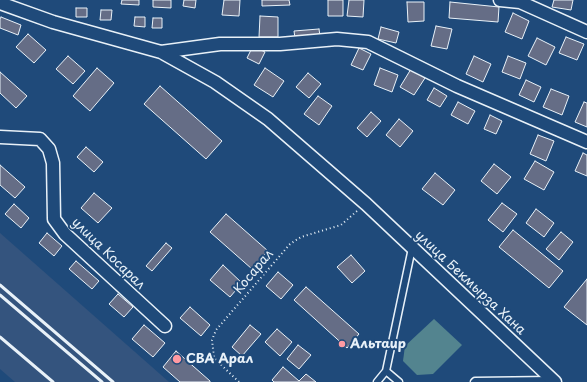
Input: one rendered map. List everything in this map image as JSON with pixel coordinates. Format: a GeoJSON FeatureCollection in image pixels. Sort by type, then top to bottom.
{"type":"FeatureCollection","features":[{"type":"Feature","properties":{"kind":"street"},"geometry":{"type":"LineString","coordinates":[[500,0],[520,2],[587,32]]}},
{"type":"Feature","properties":{"kind":"street"},"geometry":{"type":"LineString","coordinates":[[0,3],[53,22],[161,52],[220,44],[280,44],[337,39],[368,42],[457,86],[587,142]]}},
{"type":"Feature","properties":{"kind":"street","name":"улица Бекмырза Хана"},"geometry":{"type":"LineString","coordinates":[[161,52],[215,82],[268,119],[366,204],[555,381]]}},
{"type":"Feature","properties":{"kind":"street","name":"улица Косарал"},"geometry":{"type":"LineString","coordinates":[[0,136],[40,139],[49,149],[52,163],[54,219],[65,234],[165,326]]}},
{"type":"Feature","properties":{"kind":"lane"},"geometry":{"type":"LineString","coordinates":[[377,382],[386,372],[412,248]]}},
{"type":"Feature","properties":{"kind":"lane"},"geometry":{"type":"LineString","coordinates":[[386,372],[399,382]]}},
{"type":"Feature","properties":{"kind":"lane"},"geometry":{"type":"LineString","coordinates":[[474,382],[555,381]]}},
{"type":"Feature","properties":{"kind":"path","name":"Косарал"},"geometry":{"type":"LineString","coordinates":[[239,382],[214,358],[212,340],[216,330],[290,244],[301,237],[341,225],[366,204]]}},
{"type":"Feature","properties":{"kind":"shaded area"},"geometry":{"type":"Polygon","coordinates":[[[0,233],[169,382],[15,382],[0,369],[0,233]]]}},
{"type":"Feature","properties":{"kind":"green space"},"geometry":{"type":"Polygon","coordinates":[[[434,319],[462,345],[433,374],[417,375],[403,361],[405,346],[434,319]]]}},
{"type":"Feature","properties":{"kind":"building"},"geometry":{"type":"Polygon","coordinates":[[[122,0],[139,0],[139,5],[121,4],[122,0]]]}},
{"type":"Feature","properties":{"kind":"building"},"geometry":{"type":"Polygon","coordinates":[[[153,0],[171,0],[171,8],[153,7],[153,0]]]}},
{"type":"Feature","properties":{"kind":"building"},"geometry":{"type":"Polygon","coordinates":[[[184,0],[196,0],[195,8],[183,6],[184,0]]]}},
{"type":"Feature","properties":{"kind":"building"},"geometry":{"type":"Polygon","coordinates":[[[224,0],[240,0],[239,16],[222,15],[224,0]]]}},
{"type":"Feature","properties":{"kind":"building"},"geometry":{"type":"Polygon","coordinates":[[[262,0],[289,0],[290,5],[262,6],[262,0]]]}},
{"type":"Feature","properties":{"kind":"building"},"geometry":{"type":"Polygon","coordinates":[[[328,0],[343,0],[343,16],[328,16],[328,0]]]}},
{"type":"Feature","properties":{"kind":"building"},"geometry":{"type":"Polygon","coordinates":[[[349,0],[364,0],[363,17],[347,16],[349,0]]]}},
{"type":"Feature","properties":{"kind":"building"},"geometry":{"type":"Polygon","coordinates":[[[554,0],[573,0],[571,10],[552,7],[554,0]]]}},
{"type":"Feature","properties":{"kind":"building"},"geometry":{"type":"Polygon","coordinates":[[[407,2],[424,2],[424,21],[408,22],[407,2]]]}},
{"type":"Feature","properties":{"kind":"building"},"geometry":{"type":"Polygon","coordinates":[[[450,2],[499,7],[498,22],[449,18],[450,2]]]}},
{"type":"Feature","properties":{"kind":"building"},"geometry":{"type":"Polygon","coordinates":[[[76,8],[87,8],[87,17],[76,17],[76,8]]]}},
{"type":"Feature","properties":{"kind":"building"},"geometry":{"type":"Polygon","coordinates":[[[101,10],[112,10],[111,20],[100,20],[101,10]]]}},
{"type":"Feature","properties":{"kind":"building"},"geometry":{"type":"Polygon","coordinates":[[[513,13],[529,21],[522,39],[505,32],[513,13]]]}},
{"type":"Feature","properties":{"kind":"building"},"geometry":{"type":"Polygon","coordinates":[[[260,16],[278,17],[278,37],[259,37],[260,16]]]}},
{"type":"Feature","properties":{"kind":"building"},"geometry":{"type":"Polygon","coordinates":[[[1,17],[21,25],[18,35],[0,28],[1,17]]]}},
{"type":"Feature","properties":{"kind":"building"},"geometry":{"type":"Polygon","coordinates":[[[135,17],[145,17],[145,27],[134,26],[135,17]]]}},
{"type":"Feature","properties":{"kind":"building"},"geometry":{"type":"Polygon","coordinates":[[[153,18],[162,18],[162,28],[152,28],[153,18]]]}},
{"type":"Feature","properties":{"kind":"building"},"geometry":{"type":"Polygon","coordinates":[[[436,26],[452,29],[447,49],[431,46],[436,26]]]}},
{"type":"Feature","properties":{"kind":"building"},"geometry":{"type":"Polygon","coordinates":[[[381,27],[399,32],[396,43],[378,39],[381,27]]]}},
{"type":"Feature","properties":{"kind":"building"},"geometry":{"type":"Polygon","coordinates":[[[319,29],[320,36],[295,38],[294,31],[319,29]]]}},
{"type":"Feature","properties":{"kind":"building"},"geometry":{"type":"Polygon","coordinates":[[[28,34],[46,50],[34,63],[16,47],[28,34]]]}},
{"type":"Feature","properties":{"kind":"building"},"geometry":{"type":"Polygon","coordinates":[[[566,37],[584,44],[577,60],[559,53],[566,37]]]}},
{"type":"Feature","properties":{"kind":"building"},"geometry":{"type":"Polygon","coordinates":[[[537,38],[555,47],[546,65],[528,56],[537,38]]]}},
{"type":"Feature","properties":{"kind":"building"},"geometry":{"type":"Polygon","coordinates":[[[253,46],[265,52],[259,64],[247,58],[253,46]]]}},
{"type":"Feature","properties":{"kind":"building"},"geometry":{"type":"Polygon","coordinates":[[[359,48],[371,54],[363,70],[351,65],[359,48]]]}},
{"type":"Feature","properties":{"kind":"building"},"geometry":{"type":"Polygon","coordinates":[[[68,56],[85,71],[73,84],[56,69],[68,56]]]}},
{"type":"Feature","properties":{"kind":"building"},"geometry":{"type":"Polygon","coordinates":[[[474,56],[491,64],[483,82],[466,74],[474,56]]]}},
{"type":"Feature","properties":{"kind":"building"},"geometry":{"type":"Polygon","coordinates":[[[508,56],[526,63],[520,79],[502,72],[508,56]]]}},
{"type":"Feature","properties":{"kind":"building"},"geometry":{"type":"Polygon","coordinates":[[[97,68],[114,83],[90,111],[73,96],[97,68]]]}},
{"type":"Feature","properties":{"kind":"building"},"geometry":{"type":"Polygon","coordinates":[[[265,68],[284,81],[273,97],[254,85],[265,68]]]}},
{"type":"Feature","properties":{"kind":"building"},"geometry":{"type":"Polygon","coordinates":[[[380,68],[398,75],[392,92],[374,85],[380,68]]]}},
{"type":"Feature","properties":{"kind":"building"},"geometry":{"type":"Polygon","coordinates":[[[411,69],[425,78],[414,95],[400,87],[411,69]]]}},
{"type":"Feature","properties":{"kind":"building"},"geometry":{"type":"Polygon","coordinates":[[[0,72],[27,96],[16,108],[0,93],[0,72]]]}},
{"type":"Feature","properties":{"kind":"building"},"geometry":{"type":"Polygon","coordinates":[[[308,73],[321,84],[309,98],[296,87],[308,73]]]}},
{"type":"Feature","properties":{"kind":"building"},"geometry":{"type":"Polygon","coordinates":[[[526,80],[541,87],[534,102],[519,95],[526,80]]]}},
{"type":"Feature","properties":{"kind":"building"},"geometry":{"type":"Polygon","coordinates":[[[160,86],[222,141],[206,159],[144,104],[160,86]]]}},
{"type":"Feature","properties":{"kind":"building"},"geometry":{"type":"Polygon","coordinates":[[[434,88],[447,96],[440,107],[427,100],[434,88]]]}},
{"type":"Feature","properties":{"kind":"building"},"geometry":{"type":"Polygon","coordinates":[[[551,89],[569,96],[562,115],[543,107],[551,89]]]}},
{"type":"Feature","properties":{"kind":"building"},"geometry":{"type":"Polygon","coordinates":[[[318,96],[332,106],[319,125],[304,114],[318,96]]]}},
{"type":"Feature","properties":{"kind":"building"},"geometry":{"type":"Polygon","coordinates":[[[458,102],[475,111],[468,124],[451,115],[458,102]]]}},
{"type":"Feature","properties":{"kind":"building"},"geometry":{"type":"Polygon","coordinates":[[[584,102],[587,103],[587,127],[575,122],[584,102]]]}},
{"type":"Feature","properties":{"kind":"building"},"geometry":{"type":"Polygon","coordinates":[[[371,112],[381,121],[367,137],[357,128],[371,112]]]}},
{"type":"Feature","properties":{"kind":"building"},"geometry":{"type":"Polygon","coordinates":[[[490,115],[502,121],[496,134],[484,129],[490,115]]]}},
{"type":"Feature","properties":{"kind":"building"},"geometry":{"type":"Polygon","coordinates":[[[399,119],[413,131],[400,147],[386,135],[399,119]]]}},
{"type":"Feature","properties":{"kind":"building"},"geometry":{"type":"Polygon","coordinates":[[[538,135],[554,141],[546,161],[530,154],[538,135]]]}},
{"type":"Feature","properties":{"kind":"building"},"geometry":{"type":"Polygon","coordinates":[[[86,147],[103,162],[94,172],[77,157],[86,147]]]}},
{"type":"Feature","properties":{"kind":"building"},"geometry":{"type":"Polygon","coordinates":[[[583,153],[587,155],[587,176],[575,171],[583,153]]]}},
{"type":"Feature","properties":{"kind":"building"},"geometry":{"type":"Polygon","coordinates":[[[535,161],[554,172],[544,190],[524,179],[535,161]]]}},
{"type":"Feature","properties":{"kind":"building"},"geometry":{"type":"Polygon","coordinates":[[[494,164],[511,177],[497,194],[481,181],[494,164]]]}},
{"type":"Feature","properties":{"kind":"building"},"geometry":{"type":"Polygon","coordinates":[[[0,165],[25,187],[15,198],[0,185],[0,165]]]}},
{"type":"Feature","properties":{"kind":"building"},"geometry":{"type":"Polygon","coordinates":[[[435,173],[455,190],[443,205],[422,189],[435,173]]]}},
{"type":"Feature","properties":{"kind":"building"},"geometry":{"type":"Polygon","coordinates":[[[94,193],[112,208],[98,223],[81,208],[94,193]]]}},
{"type":"Feature","properties":{"kind":"building"},"geometry":{"type":"Polygon","coordinates":[[[502,203],[517,214],[503,232],[488,220],[502,203]]]}},
{"type":"Feature","properties":{"kind":"building"},"geometry":{"type":"Polygon","coordinates":[[[14,204],[29,218],[21,228],[5,214],[14,204]]]}},
{"type":"Feature","properties":{"kind":"building"},"geometry":{"type":"Polygon","coordinates":[[[536,209],[554,223],[544,237],[526,223],[536,209]]]}},
{"type":"Feature","properties":{"kind":"building"},"geometry":{"type":"Polygon","coordinates":[[[226,214],[268,251],[252,269],[210,232],[226,214]]]}},
{"type":"Feature","properties":{"kind":"building"},"geometry":{"type":"Polygon","coordinates":[[[513,230],[563,271],[549,288],[499,247],[513,230]]]}},
{"type":"Feature","properties":{"kind":"building"},"geometry":{"type":"Polygon","coordinates":[[[561,232],[573,242],[559,260],[546,249],[561,232]]]}},
{"type":"Feature","properties":{"kind":"building"},"geometry":{"type":"Polygon","coordinates":[[[47,233],[62,246],[54,256],[39,243],[47,233]]]}},
{"type":"Feature","properties":{"kind":"building"},"geometry":{"type":"Polygon","coordinates":[[[166,243],[172,248],[152,271],[146,266],[166,243]]]}},
{"type":"Feature","properties":{"kind":"building"},"geometry":{"type":"Polygon","coordinates":[[[351,255],[365,271],[352,283],[337,267],[351,255]]]}},
{"type":"Feature","properties":{"kind":"building"},"geometry":{"type":"Polygon","coordinates":[[[76,261],[99,281],[92,289],[69,269],[76,261]]]}},
{"type":"Feature","properties":{"kind":"building"},"geometry":{"type":"Polygon","coordinates":[[[223,265],[242,283],[230,297],[210,280],[223,265]]]}},
{"type":"Feature","properties":{"kind":"building"},"geometry":{"type":"Polygon","coordinates":[[[278,272],[293,285],[281,299],[266,286],[278,272]]]}},
{"type":"Feature","properties":{"kind":"building"},"geometry":{"type":"Polygon","coordinates":[[[587,279],[587,325],[564,307],[587,279]]]}},
{"type":"Feature","properties":{"kind":"building"},"geometry":{"type":"Polygon","coordinates":[[[306,287],[359,334],[347,348],[294,300],[306,287]]]}},
{"type":"Feature","properties":{"kind":"building"},"geometry":{"type":"Polygon","coordinates":[[[118,294],[133,307],[124,317],[109,304],[118,294]]]}},
{"type":"Feature","properties":{"kind":"building"},"geometry":{"type":"Polygon","coordinates":[[[190,307],[210,325],[201,336],[180,318],[190,307]]]}},
{"type":"Feature","properties":{"kind":"building"},"geometry":{"type":"Polygon","coordinates":[[[144,325],[165,343],[153,357],[132,339],[144,325]]]}},
{"type":"Feature","properties":{"kind":"building"},"geometry":{"type":"Polygon","coordinates":[[[250,325],[261,334],[242,356],[232,347],[250,325]]]}},
{"type":"Feature","properties":{"kind":"building"},"geometry":{"type":"Polygon","coordinates":[[[277,329],[292,342],[280,356],[265,342],[277,329]]]}},
{"type":"Feature","properties":{"kind":"building"},"geometry":{"type":"Polygon","coordinates":[[[298,345],[311,355],[299,369],[287,359],[298,345]]]}},
{"type":"Feature","properties":{"kind":"building","name":"СВА Арал"},"geometry":{"type":"Polygon","coordinates":[[[176,351],[210,382],[180,382],[163,367],[176,351]]]}},
{"type":"Feature","properties":{"kind":"building"},"geometry":{"type":"Polygon","coordinates":[[[283,367],[299,381],[306,374],[316,382],[274,382],[272,380],[283,367]]]}},
{"type":"Feature","properties":{"kind":"railway"},"geometry":{"type":"LineString","coordinates":[[0,285],[113,382]]}},
{"type":"Feature","properties":{"kind":"railway"},"geometry":{"type":"LineString","coordinates":[[0,295],[102,382]]}},
{"type":"Feature","properties":{"kind":"railway"},"geometry":{"type":"LineString","coordinates":[[0,337],[53,382]]}},
{"type":"Feature","properties":{"kind":"place","name":"Альтаир"},"geometry":{"type":"Point","coordinates":[342,344]}},
{"type":"Feature","properties":{"kind":"place","name":"СВА Арал"},"geometry":{"type":"Point","coordinates":[177,359]}}]}
